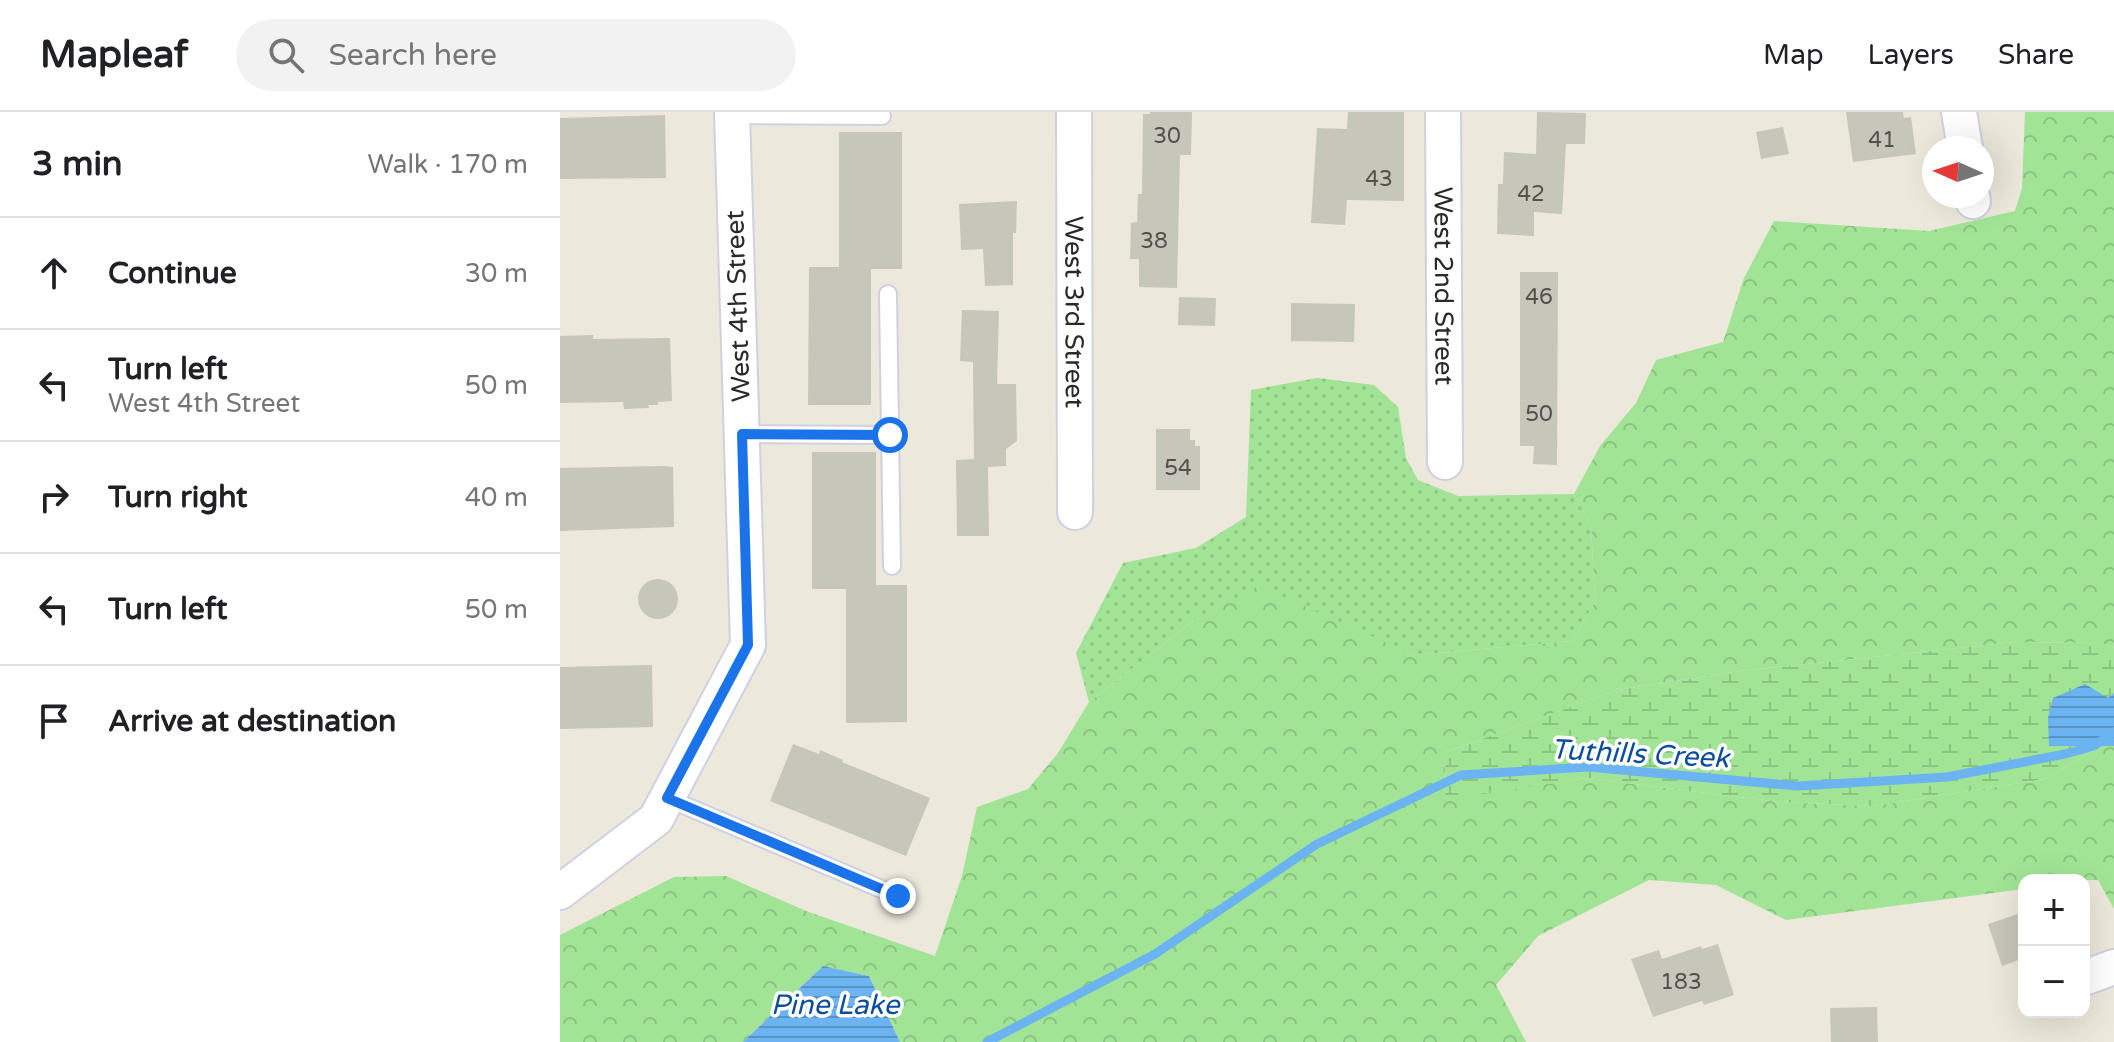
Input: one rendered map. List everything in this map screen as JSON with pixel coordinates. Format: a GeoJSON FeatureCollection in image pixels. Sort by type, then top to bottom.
{"type":"FeatureCollection","features":[{"type":"Feature","properties":{"kind":"street","name":"West 3rd Street"},"geometry":{"type":"LineString","coordinates":[[1074,112],[1075,512]]}},
{"type":"Feature","properties":{"kind":"street","name":"West 2nd Street"},"geometry":{"type":"LineString","coordinates":[[1443,112],[1445,462]]}},
{"type":"Feature","properties":{"kind":"street"},"geometry":{"type":"LineString","coordinates":[[1959,112],[1963,136]]}},
{"type":"Feature","properties":{"kind":"street","name":"West 4th Street"},"geometry":{"type":"LineString","coordinates":[[667,798],[748,645],[732,114]]}},
{"type":"Feature","properties":{"kind":"street"},"geometry":{"type":"LineString","coordinates":[[560,892],[656,819],[667,798]]}},
{"type":"Feature","properties":{"kind":"street"},"geometry":{"type":"LineString","coordinates":[[2090,976],[2114,967]]}},
{"type":"Feature","properties":{"kind":"lane"},"geometry":{"type":"LineString","coordinates":[[732,114],[882,116]]}},
{"type":"Feature","properties":{"kind":"lane"},"geometry":{"type":"LineString","coordinates":[[888,294],[892,566]]}},
{"type":"Feature","properties":{"kind":"lane"},"geometry":{"type":"LineString","coordinates":[[742,434],[890,435]]}},
{"type":"Feature","properties":{"kind":"lane"},"geometry":{"type":"LineString","coordinates":[[667,798],[898,896]]}},
{"type":"Feature","properties":{"kind":"green space"},"geometry":{"type":"Polygon","coordinates":[[[2025,112],[2114,112],[2114,648],[2101,643],[2015,642],[1740,671],[1617,690],[1446,752],[1445,799],[1586,778],[1779,802],[1873,806],[2045,779],[2102,746],[2114,746],[2114,909],[2098,880],[2090,880],[2090,874],[2018,874],[2018,890],[1786,920],[1716,885],[1649,880],[1538,936],[1496,985],[1526,1042],[900,1042],[869,976],[823,966],[743,1042],[560,1042],[560,935],[674,877],[726,876],[806,911],[935,956],[962,876],[977,807],[1028,789],[1058,753],[1089,702],[1197,618],[1259,586],[1414,655],[1572,641],[1595,602],[1591,525],[1574,494],[1600,446],[1636,403],[1656,360],[1723,342],[1744,278],[1774,221],[1929,231],[2015,211],[2022,188],[2025,112]]]}},
{"type":"Feature","properties":{"kind":"green space"},"geometry":{"type":"Polygon","coordinates":[[[1317,378],[1374,385],[1398,407],[1406,458],[1418,480],[1458,496],[1574,494],[1591,525],[1595,602],[1572,641],[1414,655],[1341,624],[1197,618],[1089,702],[1076,653],[1123,563],[1196,548],[1246,517],[1251,390],[1317,378]]]}},
{"type":"Feature","properties":{"kind":"green space"},"geometry":{"type":"Polygon","coordinates":[[[2015,642],[2101,643],[2114,648],[2114,693],[2050,746],[2102,746],[2045,779],[1873,806],[1779,802],[1586,778],[1445,800],[1446,752],[1617,690],[1740,671],[2015,642]]]}},
{"type":"Feature","properties":{"kind":"water"},"geometry":{"type":"Polygon","coordinates":[[[2085,684],[2108,698],[2114,693],[2114,746],[2049,746],[2048,718],[2053,698],[2085,684]]]}},
{"type":"Feature","properties":{"kind":"water","name":"Pine Lake"},"geometry":{"type":"Polygon","coordinates":[[[823,966],[869,976],[900,1042],[743,1042],[823,966]]]}},
{"type":"Feature","properties":{"kind":"building"},"geometry":{"type":"Polygon","coordinates":[[[1192,112],[1191,155],[1180,155],[1177,288],[1139,287],[1139,259],[1130,259],[1131,223],[1137,222],[1138,194],[1142,194],[1143,114],[1192,112]]]}},
{"type":"Feature","properties":{"kind":"building"},"geometry":{"type":"Polygon","coordinates":[[[1348,112],[1404,112],[1404,201],[1347,200],[1345,225],[1311,223],[1317,128],[1347,129],[1348,112]]]}},
{"type":"Feature","properties":{"kind":"building"},"geometry":{"type":"Polygon","coordinates":[[[1537,112],[1586,113],[1585,144],[1566,144],[1562,214],[1534,212],[1534,236],[1497,234],[1498,184],[1503,184],[1504,152],[1536,154],[1537,112]]]}},
{"type":"Feature","properties":{"kind":"building"},"geometry":{"type":"Polygon","coordinates":[[[1846,112],[1903,112],[1904,118],[1911,117],[1916,154],[1853,162],[1846,112]]]}},
{"type":"Feature","properties":{"kind":"building"},"geometry":{"type":"Polygon","coordinates":[[[665,115],[666,178],[560,179],[560,118],[665,115]]]}},
{"type":"Feature","properties":{"kind":"building"},"geometry":{"type":"Polygon","coordinates":[[[1783,127],[1789,154],[1761,159],[1756,132],[1783,127]]]}},
{"type":"Feature","properties":{"kind":"building"},"geometry":{"type":"Polygon","coordinates":[[[839,132],[902,132],[902,269],[871,269],[871,405],[808,405],[809,267],[839,267],[839,132]]]}},
{"type":"Feature","properties":{"kind":"building"},"geometry":{"type":"Polygon","coordinates":[[[1017,201],[1016,233],[1013,233],[1013,285],[985,286],[983,249],[961,250],[959,204],[1017,201]]]}},
{"type":"Feature","properties":{"kind":"building"},"geometry":{"type":"Polygon","coordinates":[[[1520,272],[1558,272],[1557,465],[1533,464],[1534,446],[1520,446],[1520,272]]]}},
{"type":"Feature","properties":{"kind":"building"},"geometry":{"type":"Polygon","coordinates":[[[1179,297],[1216,298],[1215,326],[1178,325],[1179,297]]]}},
{"type":"Feature","properties":{"kind":"building"},"geometry":{"type":"Polygon","coordinates":[[[1291,303],[1355,304],[1354,342],[1291,341],[1291,303]]]}},
{"type":"Feature","properties":{"kind":"building"},"geometry":{"type":"Polygon","coordinates":[[[962,310],[999,311],[997,384],[1016,384],[1017,441],[1006,449],[1006,466],[988,467],[989,536],[957,536],[956,460],[974,459],[973,362],[960,361],[962,310]]]}},
{"type":"Feature","properties":{"kind":"building"},"geometry":{"type":"Polygon","coordinates":[[[593,335],[593,339],[670,338],[672,401],[648,405],[649,408],[624,409],[623,402],[560,403],[560,336],[593,335]]]}},
{"type":"Feature","properties":{"kind":"building"},"geometry":{"type":"Polygon","coordinates":[[[1156,429],[1190,429],[1190,440],[1195,440],[1195,446],[1200,446],[1200,490],[1156,490],[1156,429]]]}},
{"type":"Feature","properties":{"kind":"building"},"geometry":{"type":"Polygon","coordinates":[[[812,452],[876,452],[876,585],[907,585],[907,722],[846,723],[846,589],[812,589],[812,452]]]}},
{"type":"Feature","properties":{"kind":"building"},"geometry":{"type":"Polygon","coordinates":[[[673,467],[674,527],[560,531],[560,468],[673,467]]]}},
{"type":"Feature","properties":{"kind":"building"},"geometry":{"type":"Polygon","coordinates":[[[658,579],[672,585],[678,599],[672,613],[658,619],[644,613],[638,599],[644,585],[658,579]]]}},
{"type":"Feature","properties":{"kind":"building"},"geometry":{"type":"Polygon","coordinates":[[[652,665],[653,727],[560,729],[560,667],[652,665]]]}},
{"type":"Feature","properties":{"kind":"building"},"geometry":{"type":"Polygon","coordinates":[[[793,744],[819,754],[820,750],[930,798],[906,856],[770,801],[793,744]]]}},
{"type":"Feature","properties":{"kind":"building"},"geometry":{"type":"Polygon","coordinates":[[[2018,914],[2018,960],[2002,966],[1988,924],[2018,914]]]}},
{"type":"Feature","properties":{"kind":"building"},"geometry":{"type":"Polygon","coordinates":[[[1718,944],[1734,995],[1704,1005],[1702,1001],[1653,1017],[1631,959],[1659,950],[1662,959],[1701,946],[1702,949],[1718,944]]]}},
{"type":"Feature","properties":{"kind":"building"},"geometry":{"type":"Polygon","coordinates":[[[1877,1007],[1878,1042],[1831,1042],[1830,1008],[1877,1007]]]}},
{"type":"Feature","properties":{"kind":"waterway","name":"Tuthills Creek"},"geometry":{"type":"LineString","coordinates":[[987,1042],[1155,954],[1317,844],[1461,775],[1588,767],[1798,786],[1947,777],[2065,754],[2094,746],[2114,732]]}},
{"type":"Feature","properties":{"kind":"route"},"geometry":{"type":"LineString","coordinates":[[890,435],[742,434],[748,645],[667,798],[898,896]]}}]}
